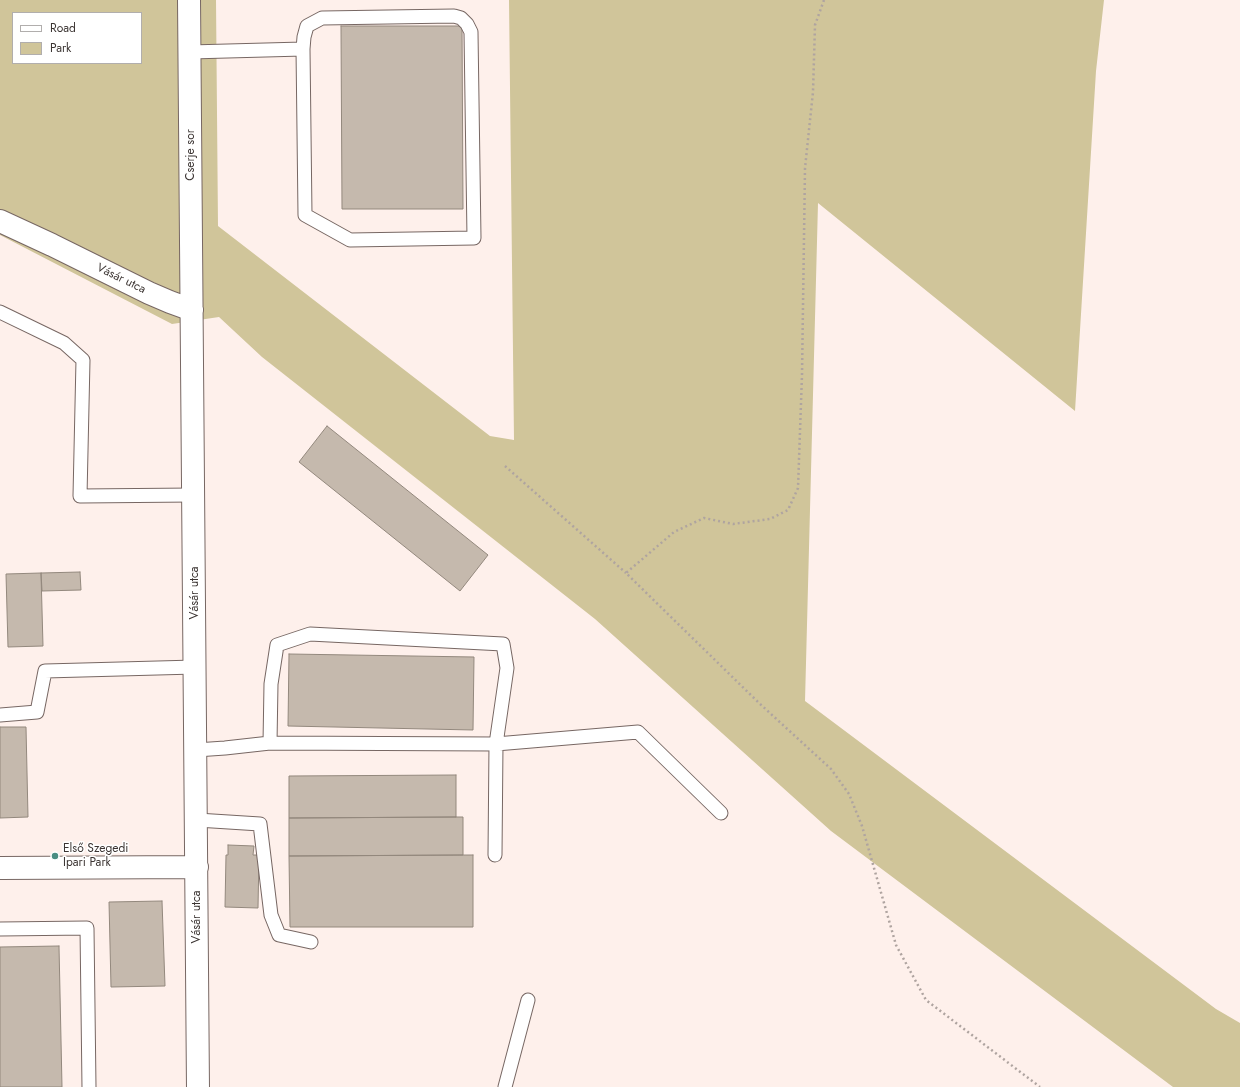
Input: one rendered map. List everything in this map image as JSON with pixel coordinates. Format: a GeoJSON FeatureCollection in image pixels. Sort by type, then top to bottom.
{"type":"FeatureCollection","features":[{"type":"Feature","properties":{"kind":"street","name":"Cserje sor"},"geometry":{"type":"LineString","coordinates":[[189,0],[192,310]]}},
{"type":"Feature","properties":{"kind":"street","name":"Vásár utca"},"geometry":{"type":"LineString","coordinates":[[0,221],[149,293],[192,310],[198,1087]]}},
{"type":"Feature","properties":{"kind":"street"},"geometry":{"type":"LineString","coordinates":[[0,868],[197,867]]}},
{"type":"Feature","properties":{"kind":"lane"},"geometry":{"type":"LineString","coordinates":[[454,16],[461,18],[467,24],[471,32],[474,238],[350,240],[305,215],[303,50],[307,26],[322,18],[454,16]]}},
{"type":"Feature","properties":{"kind":"lane"},"geometry":{"type":"LineString","coordinates":[[190,52],[303,50]]}},
{"type":"Feature","properties":{"kind":"lane"},"geometry":{"type":"LineString","coordinates":[[0,312],[64,343],[83,360],[80,496],[194,495]]}},
{"type":"Feature","properties":{"kind":"lane"},"geometry":{"type":"LineString","coordinates":[[270,743],[271,684],[277,645],[310,634],[503,644],[507,668],[496,744],[496,855]]}},
{"type":"Feature","properties":{"kind":"lane"},"geometry":{"type":"LineString","coordinates":[[0,715],[37,712],[45,671],[195,667]]}},
{"type":"Feature","properties":{"kind":"lane"},"geometry":{"type":"LineString","coordinates":[[196,750],[270,743],[496,744],[638,732],[721,813]]}},
{"type":"Feature","properties":{"kind":"lane"},"geometry":{"type":"LineString","coordinates":[[197,820],[260,824],[271,915],[279,935],[311,942]]}},
{"type":"Feature","properties":{"kind":"lane"},"geometry":{"type":"LineString","coordinates":[[0,929],[86,928],[89,1087]]}},
{"type":"Feature","properties":{"kind":"lane"},"geometry":{"type":"LineString","coordinates":[[505,1087],[528,1000]]}},
{"type":"Feature","properties":{"kind":"path"},"geometry":{"type":"LineString","coordinates":[[626,573],[674,532],[704,518],[733,524],[770,519],[788,510],[798,488],[802,375],[805,168],[813,92],[815,25],[824,0]]}},
{"type":"Feature","properties":{"kind":"path"},"geometry":{"type":"LineString","coordinates":[[505,466],[626,573],[759,703],[831,768],[849,794],[852,801],[862,826],[896,945],[926,1000],[1040,1087]]}},
{"type":"Feature","properties":{"kind":"green space"},"geometry":{"type":"Polygon","coordinates":[[[0,0],[216,0],[218,226],[490,436],[514,440],[509,0],[1104,0],[1096,71],[1075,411],[818,203],[805,701],[1216,1009],[1240,1023],[1240,1087],[1173,1087],[831,831],[595,619],[262,357],[219,317],[172,324],[0,235],[0,0]]]}},
{"type":"Feature","properties":{"kind":"building"},"geometry":{"type":"Polygon","coordinates":[[[341,26],[462,26],[463,209],[342,209],[341,26]]]}},
{"type":"Feature","properties":{"kind":"building"},"geometry":{"type":"Polygon","coordinates":[[[327,426],[488,555],[460,591],[299,462],[327,426]]]}},
{"type":"Feature","properties":{"kind":"building"},"geometry":{"type":"Polygon","coordinates":[[[80,572],[81,590],[42,591],[41,573],[80,572]]]}},
{"type":"Feature","properties":{"kind":"building"},"geometry":{"type":"Polygon","coordinates":[[[41,573],[43,646],[8,647],[6,574],[41,573]]]}},
{"type":"Feature","properties":{"kind":"building"},"geometry":{"type":"Polygon","coordinates":[[[289,654],[474,657],[473,730],[288,726],[289,654]]]}},
{"type":"Feature","properties":{"kind":"building"},"geometry":{"type":"Polygon","coordinates":[[[0,727],[26,727],[28,817],[0,818],[0,727]]]}},
{"type":"Feature","properties":{"kind":"building"},"geometry":{"type":"Polygon","coordinates":[[[456,775],[456,817],[289,818],[289,776],[456,775]]]}},
{"type":"Feature","properties":{"kind":"building"},"geometry":{"type":"Polygon","coordinates":[[[463,817],[463,855],[289,856],[289,818],[463,817]]]}},
{"type":"Feature","properties":{"kind":"building"},"geometry":{"type":"Polygon","coordinates":[[[228,845],[254,846],[253,855],[259,855],[258,908],[225,907],[226,855],[228,855],[228,845]]]}},
{"type":"Feature","properties":{"kind":"building"},"geometry":{"type":"Polygon","coordinates":[[[473,855],[473,927],[290,927],[289,856],[473,855]]]}},
{"type":"Feature","properties":{"kind":"building"},"geometry":{"type":"Polygon","coordinates":[[[162,901],[165,986],[111,987],[109,902],[162,901]]]}},
{"type":"Feature","properties":{"kind":"building"},"geometry":{"type":"Polygon","coordinates":[[[59,946],[62,1087],[0,1087],[0,947],[59,946]]]}},
{"type":"Feature","properties":{"kind":"place","name":"Első Szegedi Ipari Park"},"geometry":{"type":"Point","coordinates":[55,856]}}]}
